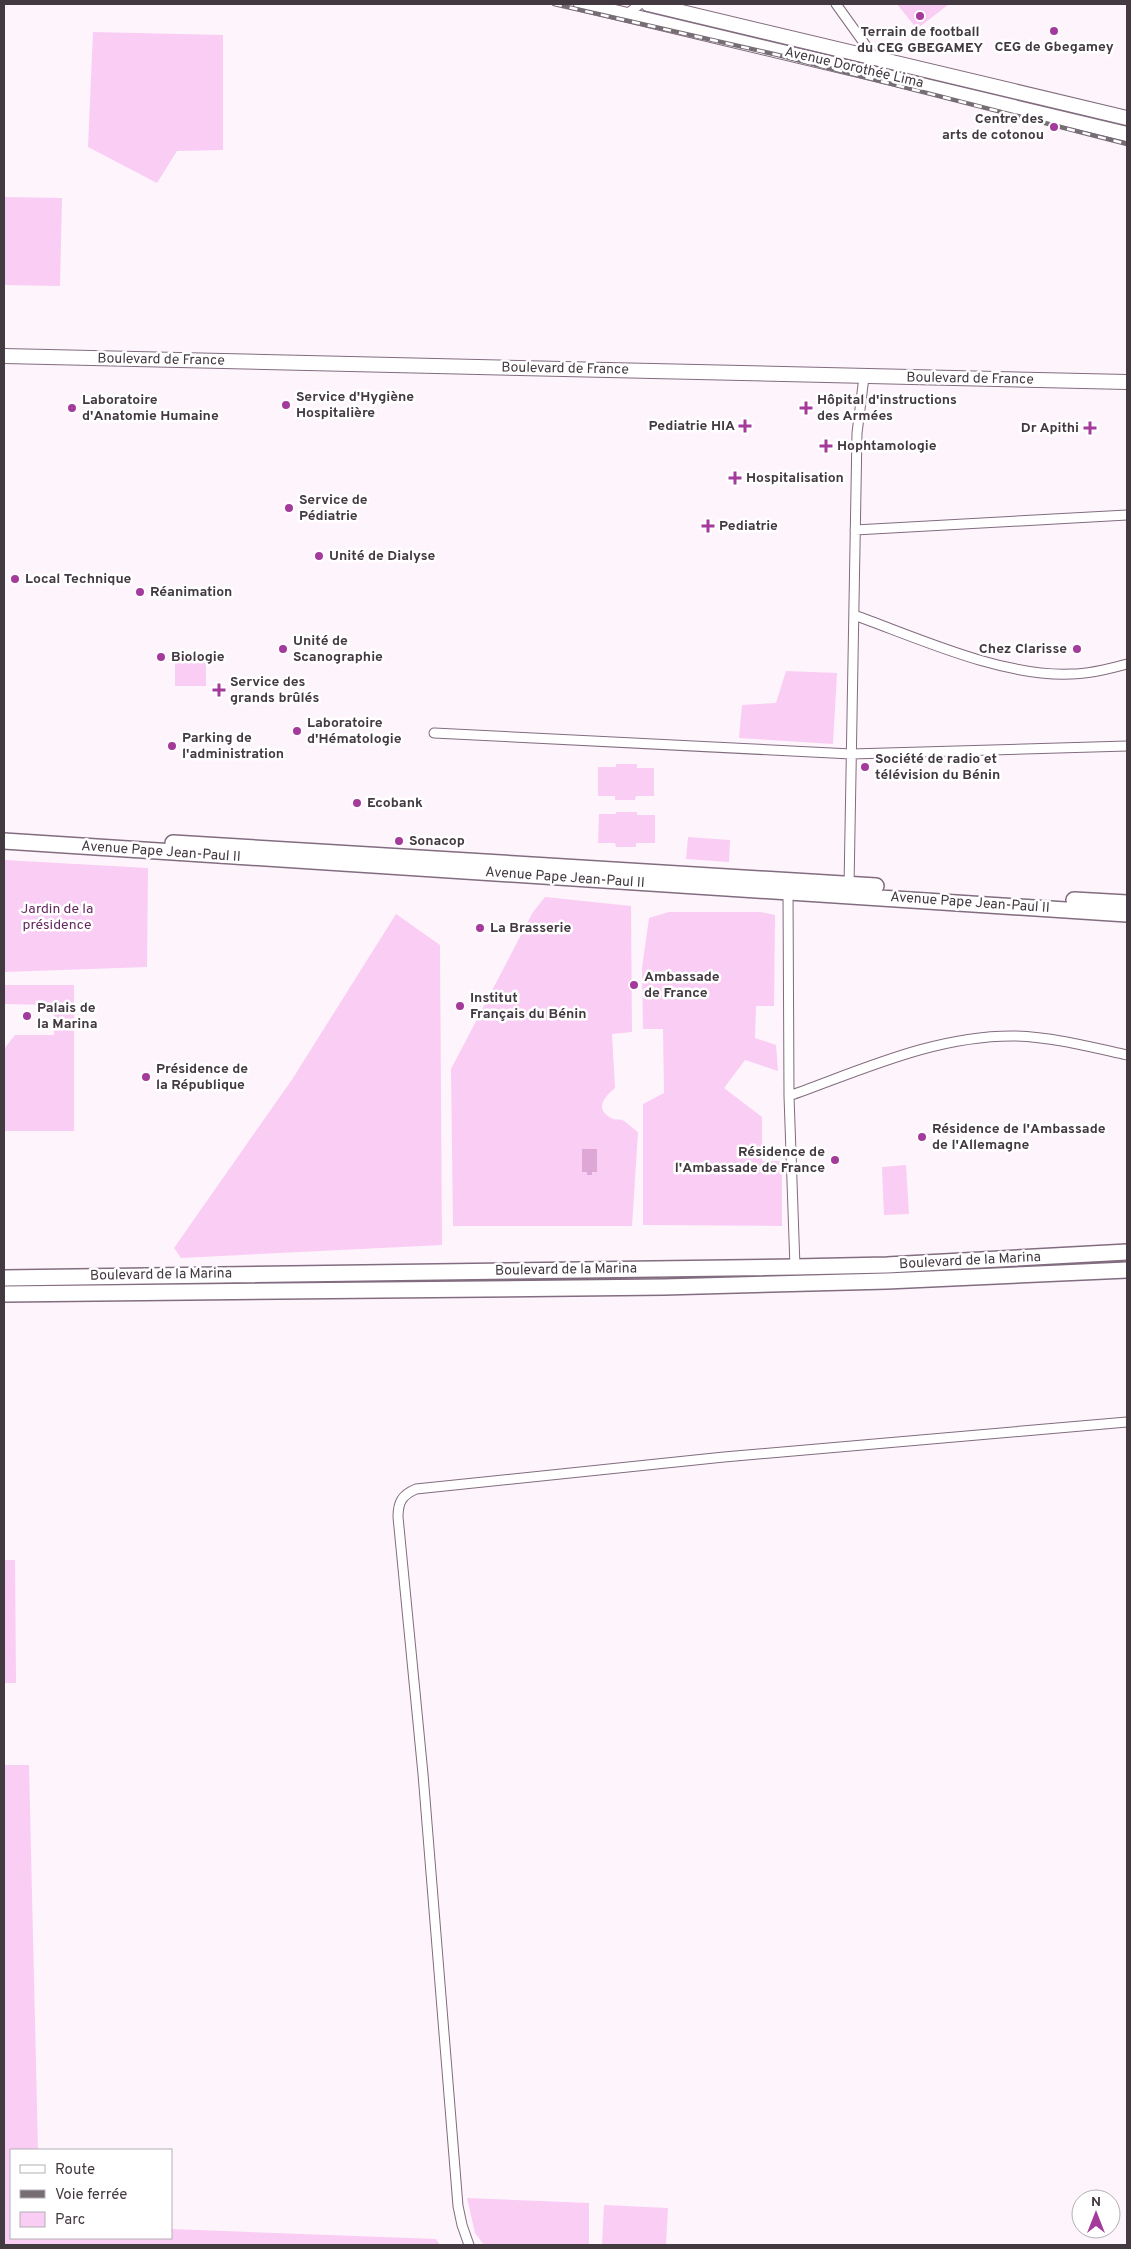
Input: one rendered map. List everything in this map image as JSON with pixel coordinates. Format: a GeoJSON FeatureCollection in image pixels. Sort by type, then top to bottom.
{"type":"FeatureCollection","features":[{"type":"Feature","properties":{"kind":"main road","name":"Avenue Pape Jean-Paul II"},"geometry":{"type":"LineString","coordinates":[[4,832],[788,891],[849,890],[1127,914]]}},
{"type":"Feature","properties":{"kind":"main road","name":"Avenue Pape Jean-Paul II"},"geometry":{"type":"LineString","coordinates":[[4,841],[344,858],[849,890],[1127,903]]}},
{"type":"Feature","properties":{"kind":"main road","name":"Boulevard de la Marina"},"geometry":{"type":"LineString","coordinates":[[4,1278],[887,1265],[1127,1252]]}},
{"type":"Feature","properties":{"kind":"main road","name":"Boulevard de la Marina"},"geometry":{"type":"LineString","coordinates":[[4,1294],[658,1287],[887,1281],[1127,1270]]}},
{"type":"Feature","properties":{"kind":"main road"},"geometry":{"type":"LineString","coordinates":[[93,1292],[99,1276]]}},
{"type":"Feature","properties":{"kind":"main road"},"geometry":{"type":"LineString","coordinates":[[138,1292],[141,1276]]}},
{"type":"Feature","properties":{"kind":"street","name":"Avenue Dorothée Lima"},"geometry":{"type":"LineString","coordinates":[[582,4],[611,7],[627,14],[1127,134]]}},
{"type":"Feature","properties":{"kind":"street"},"geometry":{"type":"LineString","coordinates":[[627,14],[640,4]]}},
{"type":"Feature","properties":{"kind":"street","name":"Avenue Dorothée Lima"},"geometry":{"type":"LineString","coordinates":[[648,4],[1127,118]]}},
{"type":"Feature","properties":{"kind":"street"},"geometry":{"type":"LineString","coordinates":[[836,4],[874,57]]}},
{"type":"Feature","properties":{"kind":"street","name":"Boulevard de France"},"geometry":{"type":"LineString","coordinates":[[4,356],[1127,382]]}},
{"type":"Feature","properties":{"kind":"street"},"geometry":{"type":"LineString","coordinates":[[849,890],[857,433],[864,377]]}},
{"type":"Feature","properties":{"kind":"street"},"geometry":{"type":"LineString","coordinates":[[855,530],[1127,516]]}},
{"type":"Feature","properties":{"kind":"street"},"geometry":{"type":"LineString","coordinates":[[854,615],[970,656],[1019,669],[1070,674],[1108,669],[1127,664]]}},
{"type":"Feature","properties":{"kind":"street"},"geometry":{"type":"LineString","coordinates":[[434,733],[851,754],[1127,746]]}},
{"type":"Feature","properties":{"kind":"street"},"geometry":{"type":"LineString","coordinates":[[788,891],[789,1096],[795,1267]]}},
{"type":"Feature","properties":{"kind":"street"},"geometry":{"type":"LineString","coordinates":[[789,1096],[903,1055],[967,1039],[1001,1036],[1033,1038],[1127,1055]]}},
{"type":"Feature","properties":{"kind":"street"},"geometry":{"type":"LineString","coordinates":[[469,2245],[458,2206],[423,1774],[398,1516],[398,1506],[402,1498],[416,1489],[733,1456],[1127,1422]]}},
{"type":"Feature","properties":{"kind":"green space","name":"Terrain de football du CEG GBEGAMEY"},"geometry":{"type":"Polygon","coordinates":[[[897,4],[949,4],[917,29],[897,4]]]}},
{"type":"Feature","properties":{"kind":"green space"},"geometry":{"type":"Polygon","coordinates":[[[93,32],[223,35],[223,150],[177,151],[157,183],[88,147],[93,32]]]}},
{"type":"Feature","properties":{"kind":"green space"},"geometry":{"type":"Polygon","coordinates":[[[4,197],[62,198],[60,286],[4,285],[4,197]]]}},
{"type":"Feature","properties":{"kind":"green space"},"geometry":{"type":"Polygon","coordinates":[[[175,655],[206,655],[206,686],[175,686],[175,655]]]}},
{"type":"Feature","properties":{"kind":"green space"},"geometry":{"type":"Polygon","coordinates":[[[786,671],[837,673],[833,744],[739,738],[742,705],[776,703],[786,671]]]}},
{"type":"Feature","properties":{"kind":"green space"},"geometry":{"type":"Polygon","coordinates":[[[616,764],[637,764],[637,768],[654,768],[654,796],[636,796],[635,800],[615,800],[615,796],[598,796],[598,767],[616,767],[616,764]]]}},
{"type":"Feature","properties":{"kind":"green space"},"geometry":{"type":"Polygon","coordinates":[[[616,812],[637,812],[637,815],[655,815],[655,843],[636,843],[636,847],[616,847],[615,843],[598,843],[599,814],[616,814],[616,812]]]}},
{"type":"Feature","properties":{"kind":"green space"},"geometry":{"type":"Polygon","coordinates":[[[688,837],[730,840],[729,862],[686,859],[688,837]]]}},
{"type":"Feature","properties":{"kind":"green space","name":"Jardin de la présidence"},"geometry":{"type":"Polygon","coordinates":[[[4,860],[148,868],[147,967],[4,972],[4,860]]]}},
{"type":"Feature","properties":{"kind":"green space"},"geometry":{"type":"Polygon","coordinates":[[[545,897],[631,906],[632,1032],[612,1034],[615,1088],[604,1100],[602,1108],[613,1119],[624,1121],[638,1132],[632,1226],[453,1226],[451,1069],[533,912],[545,897]]]}},
{"type":"Feature","properties":{"kind":"green space"},"geometry":{"type":"Polygon","coordinates":[[[669,912],[761,912],[775,915],[774,1006],[756,1006],[755,1038],[776,1045],[778,1071],[745,1060],[724,1088],[762,1117],[762,1161],[782,1161],[782,1226],[643,1225],[643,1104],[664,1093],[663,1029],[643,1029],[642,968],[649,918],[669,912]]]}},
{"type":"Feature","properties":{"kind":"green space"},"geometry":{"type":"Polygon","coordinates":[[[396,914],[440,945],[442,1245],[181,1258],[174,1248],[293,1078],[396,914]]]}},
{"type":"Feature","properties":{"kind":"green space"},"geometry":{"type":"Polygon","coordinates":[[[4,985],[74,985],[74,1131],[4,1131],[4,1049],[15,1035],[54,1035],[54,1005],[4,1004],[4,985]]]}},
{"type":"Feature","properties":{"kind":"green space"},"geometry":{"type":"Polygon","coordinates":[[[906,1165],[909,1214],[884,1215],[882,1167],[906,1165]]]}},
{"type":"Feature","properties":{"kind":"green space"},"geometry":{"type":"Polygon","coordinates":[[[4,1560],[15,1560],[16,1683],[4,1683],[4,1560]]]}},
{"type":"Feature","properties":{"kind":"green space"},"geometry":{"type":"Polygon","coordinates":[[[4,1765],[29,1765],[38,2149],[10,2149],[10,2239],[172,2239],[172,2229],[436,2239],[440,2245],[4,2245],[4,1765]]]}},
{"type":"Feature","properties":{"kind":"green space"},"geometry":{"type":"Polygon","coordinates":[[[467,2198],[589,2203],[589,2245],[484,2245],[475,2233],[467,2198]]]}},
{"type":"Feature","properties":{"kind":"green space"},"geometry":{"type":"Polygon","coordinates":[[[604,2205],[668,2208],[666,2245],[602,2245],[604,2205]]]}},
{"type":"Feature","properties":{"kind":"shaded area"},"geometry":{"type":"Polygon","coordinates":[[[582,1149],[597,1149],[597,1172],[592,1172],[592,1175],[582,1172],[582,1149]]]}},
{"type":"Feature","properties":{"kind":"railway"},"geometry":{"type":"LineString","coordinates":[[554,4],[778,55],[1127,144]]}},
{"type":"Feature","properties":{"kind":"place","name":"Terrain de football du CEG GBEGAMEY"},"geometry":{"type":"Point","coordinates":[920,16]}},
{"type":"Feature","properties":{"kind":"place","name":"CEG de Gbegamey"},"geometry":{"type":"Point","coordinates":[1054,31]}},
{"type":"Feature","properties":{"kind":"place","name":"Centre des arts de cotonou"},"geometry":{"type":"Point","coordinates":[1054,127]}},
{"type":"Feature","properties":{"kind":"place","name":"Service d'Hygiène Hospitalière"},"geometry":{"type":"Point","coordinates":[286,405]}},
{"type":"Feature","properties":{"kind":"place","name":"Laboratoire d'Anatomie Humaine"},"geometry":{"type":"Point","coordinates":[72,408]}},
{"type":"Feature","properties":{"kind":"place","name":"Hôpital d'instructions des Armées"},"geometry":{"type":"Point","coordinates":[806,408]}},
{"type":"Feature","properties":{"kind":"place","name":"Pediatrie HIA"},"geometry":{"type":"Point","coordinates":[745,426]}},
{"type":"Feature","properties":{"kind":"place","name":"Dr Apithi"},"geometry":{"type":"Point","coordinates":[1090,428]}},
{"type":"Feature","properties":{"kind":"place","name":"Hophtamologie"},"geometry":{"type":"Point","coordinates":[826,446]}},
{"type":"Feature","properties":{"kind":"place","name":"Hospitalisation"},"geometry":{"type":"Point","coordinates":[735,478]}},
{"type":"Feature","properties":{"kind":"place","name":"Service de Pédiatrie"},"geometry":{"type":"Point","coordinates":[289,508]}},
{"type":"Feature","properties":{"kind":"place","name":"Pediatrie"},"geometry":{"type":"Point","coordinates":[708,526]}},
{"type":"Feature","properties":{"kind":"place","name":"Unité de Dialyse"},"geometry":{"type":"Point","coordinates":[319,556]}},
{"type":"Feature","properties":{"kind":"place","name":"Local Technique"},"geometry":{"type":"Point","coordinates":[15,579]}},
{"type":"Feature","properties":{"kind":"place","name":"Réanimation"},"geometry":{"type":"Point","coordinates":[140,592]}},
{"type":"Feature","properties":{"kind":"place","name":"Unité de Scanographie"},"geometry":{"type":"Point","coordinates":[283,649]}},
{"type":"Feature","properties":{"kind":"place","name":"Chez Clarisse"},"geometry":{"type":"Point","coordinates":[1077,649]}},
{"type":"Feature","properties":{"kind":"place","name":"Biologie"},"geometry":{"type":"Point","coordinates":[161,657]}},
{"type":"Feature","properties":{"kind":"place","name":"Service des grands brûlés"},"geometry":{"type":"Point","coordinates":[219,690]}},
{"type":"Feature","properties":{"kind":"place","name":"Laboratoire d'Hématologie"},"geometry":{"type":"Point","coordinates":[297,731]}},
{"type":"Feature","properties":{"kind":"place","name":"Parking de l'administration"},"geometry":{"type":"Point","coordinates":[172,746]}},
{"type":"Feature","properties":{"kind":"place","name":"Société de radio et télévision du Bénin"},"geometry":{"type":"Point","coordinates":[865,767]}},
{"type":"Feature","properties":{"kind":"place","name":"Ecobank"},"geometry":{"type":"Point","coordinates":[357,803]}},
{"type":"Feature","properties":{"kind":"place","name":"Sonacop"},"geometry":{"type":"Point","coordinates":[399,841]}},
{"type":"Feature","properties":{"kind":"place","name":"La Brasserie"},"geometry":{"type":"Point","coordinates":[480,928]}},
{"type":"Feature","properties":{"kind":"place","name":"Ambassade de France"},"geometry":{"type":"Point","coordinates":[634,985]}},
{"type":"Feature","properties":{"kind":"place","name":"Institut Français du Bénin"},"geometry":{"type":"Point","coordinates":[460,1006]}},
{"type":"Feature","properties":{"kind":"place","name":"Palais de la Marina"},"geometry":{"type":"Point","coordinates":[27,1016]}},
{"type":"Feature","properties":{"kind":"place","name":"Présidence de la République"},"geometry":{"type":"Point","coordinates":[146,1077]}},
{"type":"Feature","properties":{"kind":"place","name":"Résidence de l'Ambassade de l'Allemagne"},"geometry":{"type":"Point","coordinates":[922,1137]}},
{"type":"Feature","properties":{"kind":"place","name":"Résidence de l'Ambassade de France"},"geometry":{"type":"Point","coordinates":[835,1160]}}]}
